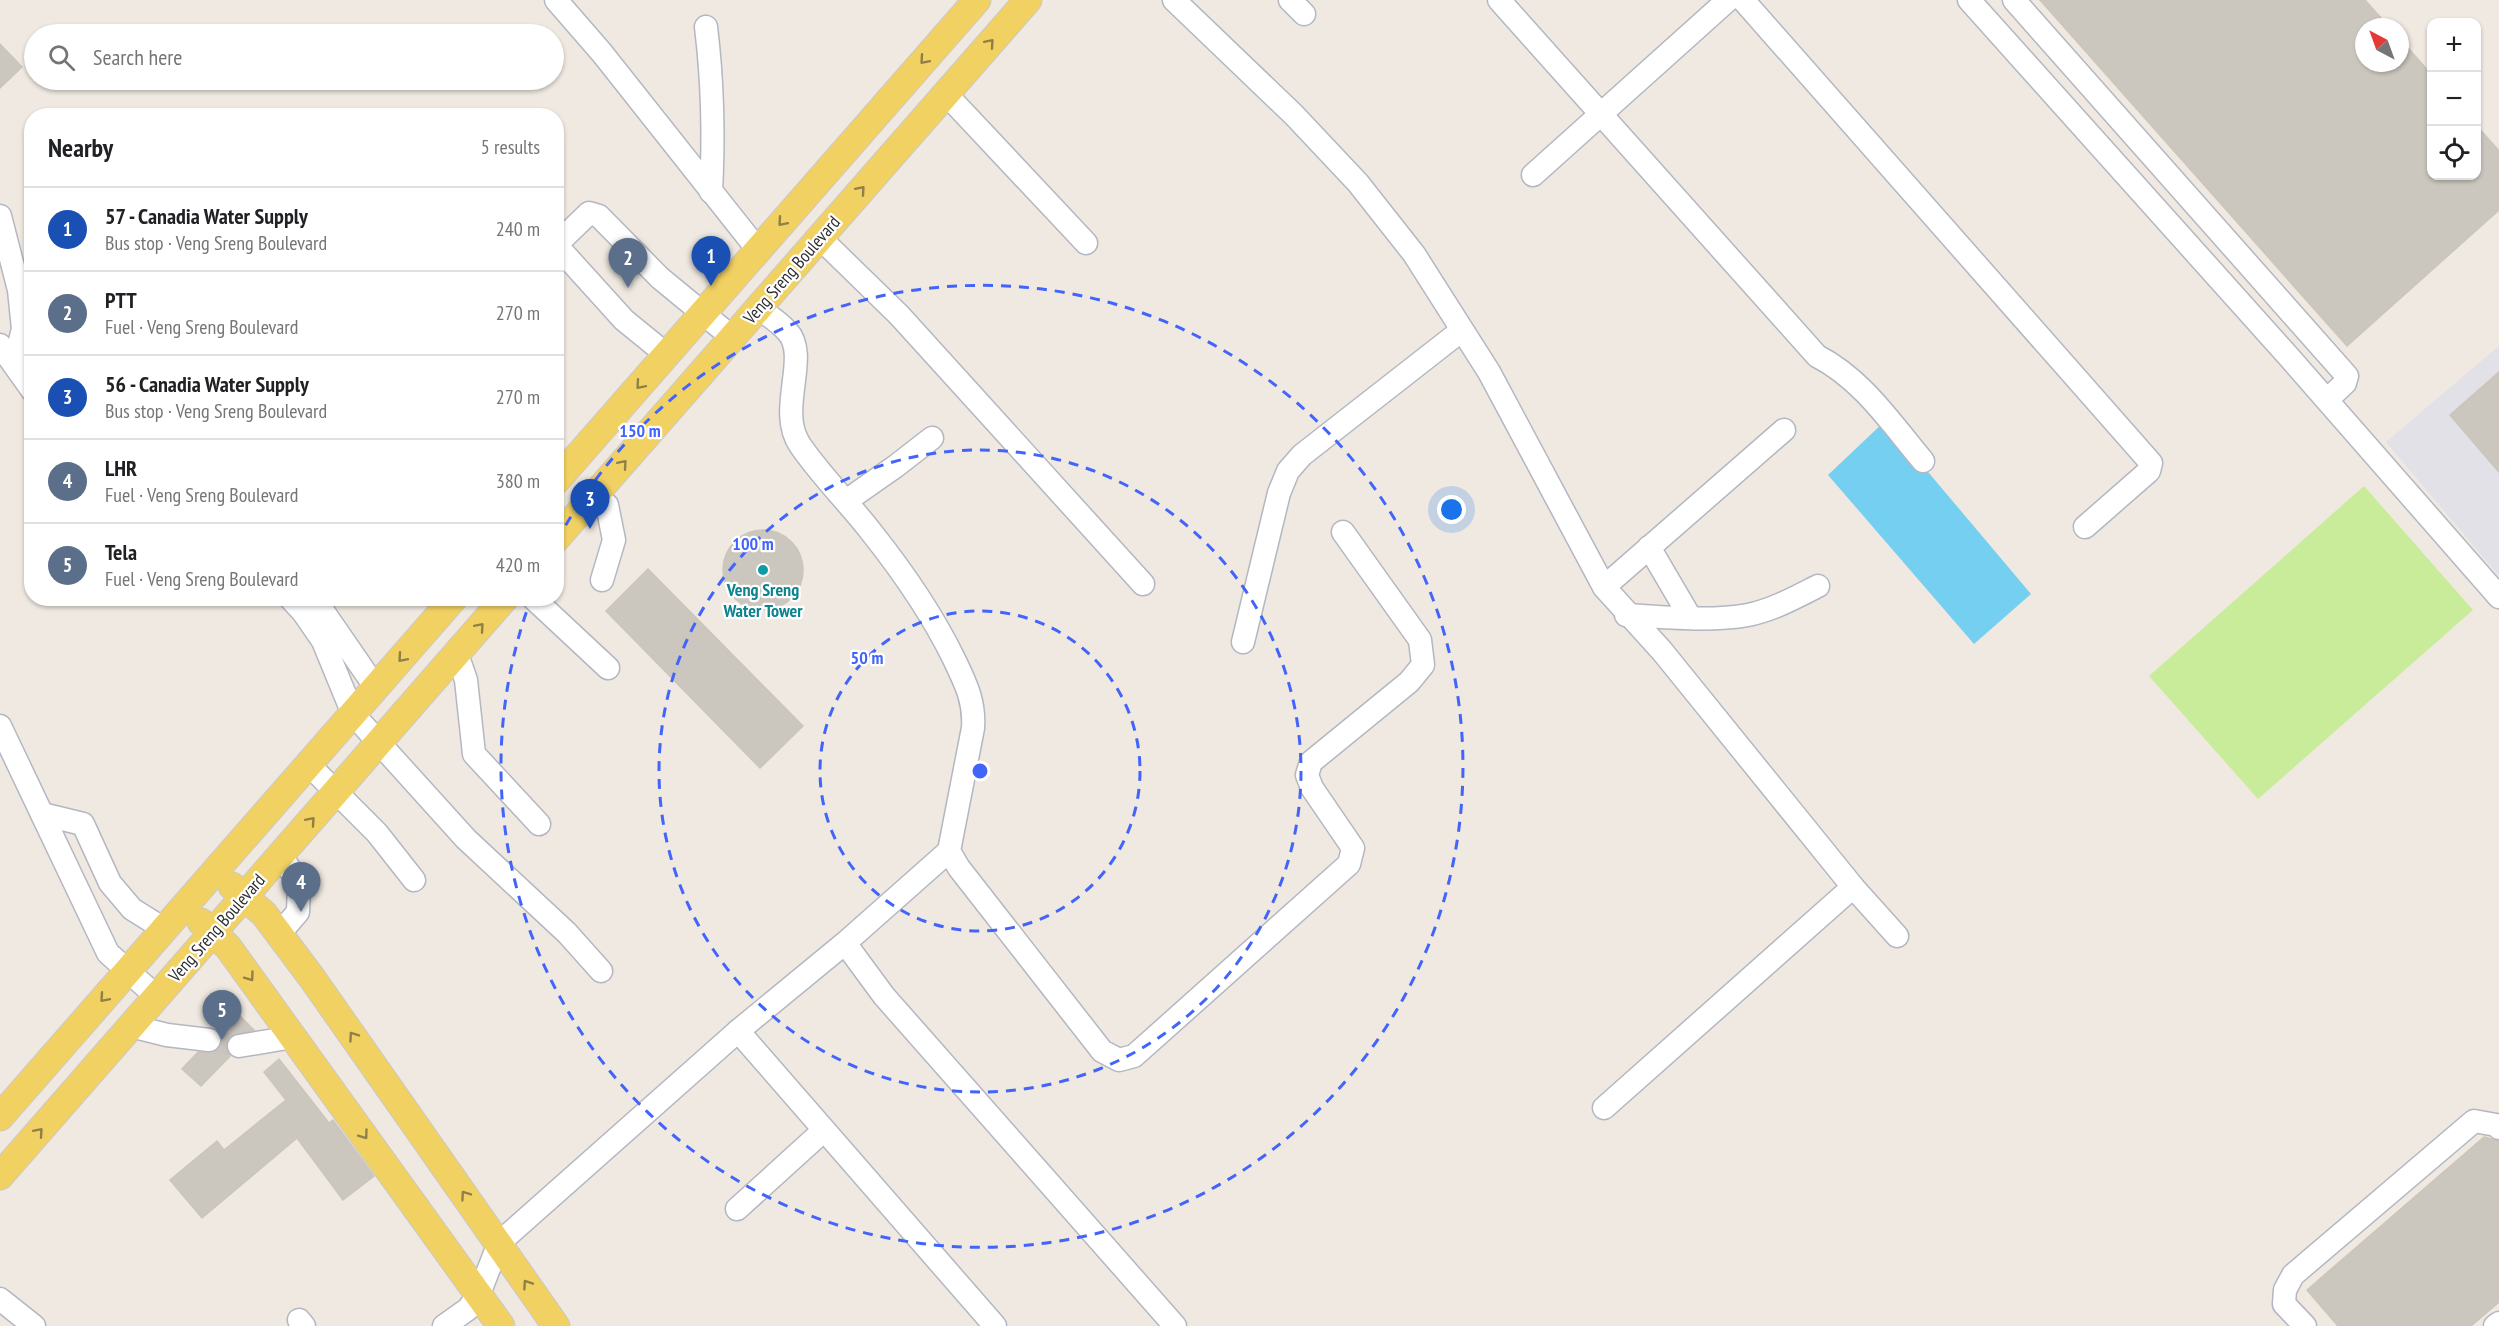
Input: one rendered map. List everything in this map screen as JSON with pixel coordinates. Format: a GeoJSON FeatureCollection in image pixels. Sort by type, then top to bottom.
{"type":"FeatureCollection","features":[{"type":"Feature","properties":{"kind":"main road"},"geometry":{"type":"LineString","coordinates":[[564,467],[667,355],[977,0]]}},
{"type":"Feature","properties":{"kind":"main road","name":"Veng Sreng Boulevard"},"geometry":{"type":"LineString","coordinates":[[564,530],[1028,0]]}},
{"type":"Feature","properties":{"kind":"main road"},"geometry":{"type":"LineString","coordinates":[[0,1117],[447,606]]}},
{"type":"Feature","properties":{"kind":"main road","name":"Veng Sreng Boulevard"},"geometry":{"type":"LineString","coordinates":[[0,1176],[498,606]]}},
{"type":"Feature","properties":{"kind":"main road"},"geometry":{"type":"LineString","coordinates":[[216,871],[264,914],[279,934],[556,1326]]}},
{"type":"Feature","properties":{"kind":"main road"},"geometry":{"type":"LineString","coordinates":[[184,907],[228,947],[501,1326]]}},
{"type":"Feature","properties":{"kind":"street"},"geometry":{"type":"LineString","coordinates":[[556,0],[609,61],[758,250]]}},
{"type":"Feature","properties":{"kind":"street"},"geometry":{"type":"LineString","coordinates":[[1174,0],[1294,115],[1358,183],[1414,254],[1489,372],[1604,587],[1626,615],[1662,651],[1853,886],[1897,936]]}},
{"type":"Feature","properties":{"kind":"street"},"geometry":{"type":"LineString","coordinates":[[1499,0],[1817,356],[1856,382],[1923,461]]}},
{"type":"Feature","properties":{"kind":"street"},"geometry":{"type":"LineString","coordinates":[[1533,175],[1728,0]]}},
{"type":"Feature","properties":{"kind":"street"},"geometry":{"type":"LineString","coordinates":[[1743,0],[2151,463],[2149,471],[2085,527]]}},
{"type":"Feature","properties":{"kind":"street"},"geometry":{"type":"LineString","coordinates":[[1969,0],[2327,400],[2499,597]]}},
{"type":"Feature","properties":{"kind":"street"},"geometry":{"type":"LineString","coordinates":[[2014,0],[2347,376],[2345,384],[2327,400]]}},
{"type":"Feature","properties":{"kind":"street"},"geometry":{"type":"LineString","coordinates":[[706,27],[713,84],[714,137],[711,192]]}},
{"type":"Feature","properties":{"kind":"street"},"geometry":{"type":"LineString","coordinates":[[946,94],[1086,243]]}},
{"type":"Feature","properties":{"kind":"street"},"geometry":{"type":"LineString","coordinates":[[564,237],[589,213],[594,213],[660,278],[733,338]]}},
{"type":"Feature","properties":{"kind":"street"},"geometry":{"type":"LineString","coordinates":[[0,216],[19,290],[23,329],[14,364]]}},
{"type":"Feature","properties":{"kind":"street"},"geometry":{"type":"LineString","coordinates":[[820,238],[899,315],[1143,584]]}},
{"type":"Feature","properties":{"kind":"street"},"geometry":{"type":"LineString","coordinates":[[564,257],[624,320],[667,355]]}},
{"type":"Feature","properties":{"kind":"street"},"geometry":{"type":"LineString","coordinates":[[444,1326],[468,1309],[479,1293],[499,1243],[738,1031],[845,943],[949,851],[973,728],[974,711],[970,695],[936,622],[874,535],[799,443],[790,424],[795,347],[789,332],[758,308]]}},
{"type":"Feature","properties":{"kind":"street"},"geometry":{"type":"LineString","coordinates":[[1243,642],[1279,493],[1288,471],[1302,455],[1462,330]]}},
{"type":"Feature","properties":{"kind":"street"},"geometry":{"type":"LineString","coordinates":[[0,345],[24,378]]}},
{"type":"Feature","properties":{"kind":"street"},"geometry":{"type":"LineString","coordinates":[[1604,587],[1784,430]]}},
{"type":"Feature","properties":{"kind":"street"},"geometry":{"type":"LineString","coordinates":[[846,501],[932,438]]}},
{"type":"Feature","properties":{"kind":"street"},"geometry":{"type":"LineString","coordinates":[[595,496],[607,506],[614,540],[602,579]]}},
{"type":"Feature","properties":{"kind":"street"},"geometry":{"type":"LineString","coordinates":[[949,851],[959,868],[1102,1051],[1119,1060],[1134,1056],[1349,864],[1353,848],[1312,788],[1307,775],[1311,762],[1409,682],[1423,665],[1420,640],[1343,532]]}},
{"type":"Feature","properties":{"kind":"street"},"geometry":{"type":"LineString","coordinates":[[1648,547],[1690,617]]}},
{"type":"Feature","properties":{"kind":"street"},"geometry":{"type":"LineString","coordinates":[[1626,615],[1716,618],[1750,615],[1782,604],[1818,586]]}},
{"type":"Feature","properties":{"kind":"street"},"geometry":{"type":"LineString","coordinates":[[297,606],[323,641],[353,714],[466,838],[567,933],[601,971]]}},
{"type":"Feature","properties":{"kind":"street"},"geometry":{"type":"LineString","coordinates":[[320,606],[376,688]]}},
{"type":"Feature","properties":{"kind":"street"},"geometry":{"type":"LineString","coordinates":[[542,606],[608,668]]}},
{"type":"Feature","properties":{"kind":"street"},"geometry":{"type":"LineString","coordinates":[[457,654],[466,680],[474,754],[539,824]]}},
{"type":"Feature","properties":{"kind":"street"},"geometry":{"type":"LineString","coordinates":[[0,726],[108,953],[157,997]]}},
{"type":"Feature","properties":{"kind":"street"},"geometry":{"type":"LineString","coordinates":[[309,765],[337,790],[377,833],[414,880]]}},
{"type":"Feature","properties":{"kind":"street"},"geometry":{"type":"LineString","coordinates":[[42,814],[82,824],[110,883],[132,909],[164,929]]}},
{"type":"Feature","properties":{"kind":"street"},"geometry":{"type":"LineString","coordinates":[[279,934],[298,912],[299,884],[281,855]]}},
{"type":"Feature","properties":{"kind":"street"},"geometry":{"type":"LineString","coordinates":[[1604,1108],[1853,886]]}},
{"type":"Feature","properties":{"kind":"street"},"geometry":{"type":"LineString","coordinates":[[845,943],[884,996],[1175,1326]]}},
{"type":"Feature","properties":{"kind":"street"},"geometry":{"type":"LineString","coordinates":[[131,1026],[167,1035],[209,1040]]}},
{"type":"Feature","properties":{"kind":"street"},"geometry":{"type":"LineString","coordinates":[[738,1031],[994,1326]]}},
{"type":"Feature","properties":{"kind":"street"},"geometry":{"type":"LineString","coordinates":[[239,1046],[293,1037]]}},
{"type":"Feature","properties":{"kind":"street"},"geometry":{"type":"LineString","coordinates":[[2305,1326],[2284,1304],[2285,1290],[2293,1275],[2474,1121],[2496,1125],[2499,1128]]}},
{"type":"Feature","properties":{"kind":"street"},"geometry":{"type":"LineString","coordinates":[[737,1209],[823,1131]]}},
{"type":"Feature","properties":{"kind":"street"},"geometry":{"type":"LineString","coordinates":[[0,1299],[34,1326]]}},
{"type":"Feature","properties":{"kind":"street"},"geometry":{"type":"LineString","coordinates":[[2495,1326],[2499,1323]]}},
{"type":"Feature","properties":{"kind":"shaded area"},"geometry":{"type":"Polygon","coordinates":[[[2499,346],[2499,576],[2386,442],[2499,346]]]}},
{"type":"Feature","properties":{"kind":"green space"},"geometry":{"type":"Polygon","coordinates":[[[2364,486],[2473,610],[2258,799],[2149,676],[2364,486]]]}},
{"type":"Feature","properties":{"kind":"water"},"geometry":{"type":"Polygon","coordinates":[[[1885,421],[2031,594],[1974,644],[1828,475],[1885,421]]]}},
{"type":"Feature","properties":{"kind":"building"},"geometry":{"type":"Polygon","coordinates":[[[2040,0],[2365,0],[2381,18],[2355,18],[2355,72],[2409,72],[2409,49],[2427,69],[2427,180],[2481,180],[2481,131],[2499,151],[2499,210],[2347,346],[2040,0]]]}},
{"type":"Feature","properties":{"kind":"building"},"geometry":{"type":"Polygon","coordinates":[[[0,44],[22,67],[0,88],[0,44]]]}},
{"type":"Feature","properties":{"kind":"building"},"geometry":{"type":"Polygon","coordinates":[[[2499,372],[2499,472],[2450,415],[2499,372]]]}},
{"type":"Feature","properties":{"kind":"building","name":"Veng Sreng Water Tower"},"geometry":{"type":"Polygon","coordinates":[[[763,530],[778,533],[791,542],[800,555],[803,570],[800,585],[791,598],[778,607],[763,610],[748,607],[735,598],[726,585],[723,570],[726,555],[735,542],[748,533],[763,530]]]}},
{"type":"Feature","properties":{"kind":"building"},"geometry":{"type":"Polygon","coordinates":[[[648,569],[803,726],[760,768],[606,611],[648,569]]]}},
{"type":"Feature","properties":{"kind":"building"},"geometry":{"type":"Polygon","coordinates":[[[236,1012],[254,1030],[230,1036],[226,1048],[230,1056],[201,1086],[182,1069],[198,1052],[214,1053],[219,1048],[222,1041],[218,1031],[236,1012]]]}},
{"type":"Feature","properties":{"kind":"building"},"geometry":{"type":"Polygon","coordinates":[[[279,1059],[329,1123],[333,1120],[374,1176],[343,1200],[297,1138],[202,1218],[170,1180],[217,1141],[224,1150],[286,1100],[264,1072],[279,1059]]]}},
{"type":"Feature","properties":{"kind":"building"},"geometry":{"type":"Polygon","coordinates":[[[2484,1137],[2499,1141],[2499,1302],[2471,1326],[2338,1326],[2307,1290],[2484,1137]]]}},
{"type":"Feature","properties":{"kind":"tunnel"},"geometry":{"type":"LineString","coordinates":[[209,1040],[239,1046]]}},
{"type":"Feature","properties":{"kind":"place","name":"57 - Canadia Water Supply"},"geometry":{"type":"Point","coordinates":[711,286]}},
{"type":"Feature","properties":{"kind":"place","name":"PTT"},"geometry":{"type":"Point","coordinates":[628,288]}},
{"type":"Feature","properties":{"kind":"place","name":"56 - Canadia Water Supply"},"geometry":{"type":"Point","coordinates":[590,529]}},
{"type":"Feature","properties":{"kind":"place","name":"Veng Sreng Water Tower"},"geometry":{"type":"Point","coordinates":[763,570]}},
{"type":"Feature","properties":{"kind":"place","name":"LHR"},"geometry":{"type":"Point","coordinates":[301,912]}},
{"type":"Feature","properties":{"kind":"place","name":"Tela"},"geometry":{"type":"Point","coordinates":[222,1040]}}]}
